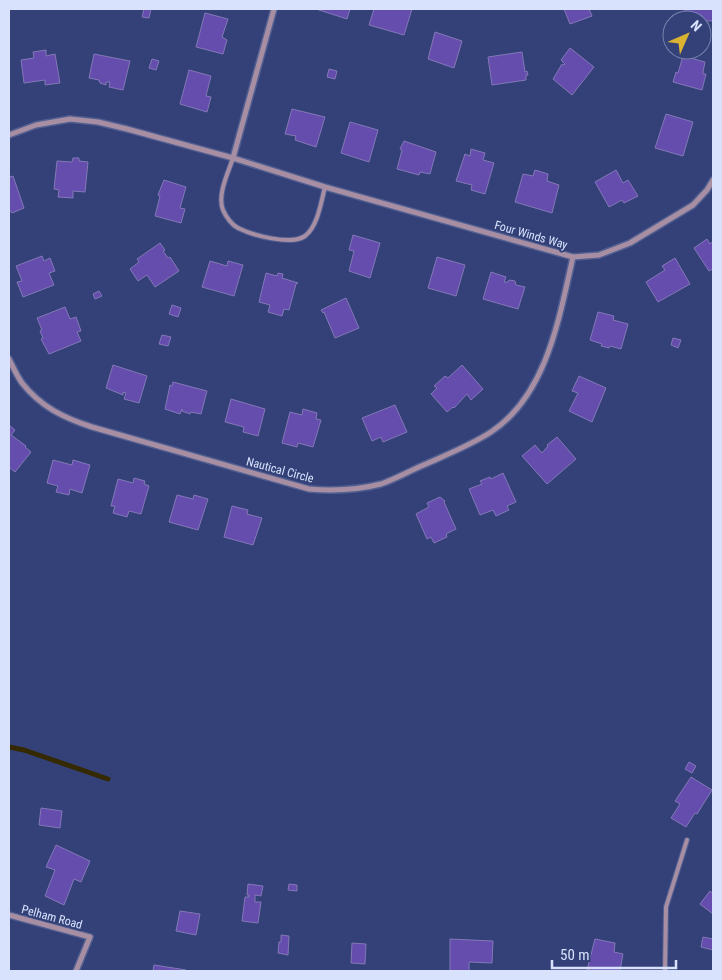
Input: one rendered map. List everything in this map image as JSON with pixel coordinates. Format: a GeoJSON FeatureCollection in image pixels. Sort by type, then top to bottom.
{"type":"FeatureCollection","features":[{"type":"Feature","properties":{"kind":"street"},"geometry":{"type":"LineString","coordinates":[[9,135],[36,125],[70,119],[127,129],[233,158],[274,9]]}},
{"type":"Feature","properties":{"kind":"street","name":"Four Winds Way"},"geometry":{"type":"LineString","coordinates":[[233,158],[325,187],[573,257],[599,255],[630,243],[693,205],[707,190],[713,180]]}},
{"type":"Feature","properties":{"kind":"street","name":"Nautical Circle"},"geometry":{"type":"LineString","coordinates":[[9,359],[22,383],[43,403],[64,418],[309,489],[334,491],[360,488],[382,483],[472,443],[492,431],[511,414],[528,394],[542,369],[554,333],[573,257]]}},
{"type":"Feature","properties":{"kind":"street","name":"Pelham Road"},"geometry":{"type":"LineString","coordinates":[[9,915],[90,937],[76,971]]}},
{"type":"Feature","properties":{"kind":"lane"},"geometry":{"type":"LineString","coordinates":[[233,158],[221,197],[223,210],[237,227],[246,230],[281,241],[294,241],[305,236],[314,226],[325,187]]}},
{"type":"Feature","properties":{"kind":"lane"},"geometry":{"type":"LineString","coordinates":[[665,971],[666,907],[687,840]]}},
{"type":"Feature","properties":{"kind":"building"},"geometry":{"type":"Polygon","coordinates":[[[144,9],[151,9],[149,18],[142,17],[144,9]]]}},
{"type":"Feature","properties":{"kind":"building"},"geometry":{"type":"Polygon","coordinates":[[[316,9],[350,9],[347,19],[316,9]]]}},
{"type":"Feature","properties":{"kind":"building"},"geometry":{"type":"Polygon","coordinates":[[[374,9],[412,9],[404,35],[369,25],[374,9]]]}},
{"type":"Feature","properties":{"kind":"building"},"geometry":{"type":"Polygon","coordinates":[[[564,9],[589,9],[592,16],[570,24],[564,9]]]}},
{"type":"Feature","properties":{"kind":"building"},"geometry":{"type":"Polygon","coordinates":[[[713,9],[713,21],[712,10],[685,10],[713,9]]]}},
{"type":"Feature","properties":{"kind":"building"},"geometry":{"type":"Polygon","coordinates":[[[205,13],[228,19],[222,37],[227,40],[223,54],[196,47],[205,13]]]}},
{"type":"Feature","properties":{"kind":"building"},"geometry":{"type":"Polygon","coordinates":[[[435,32],[462,41],[454,68],[428,59],[435,32]]]}},
{"type":"Feature","properties":{"kind":"building"},"geometry":{"type":"Polygon","coordinates":[[[570,48],[594,67],[572,95],[553,79],[562,64],[565,64],[561,60],[570,48]]]}},
{"type":"Feature","properties":{"kind":"building"},"geometry":{"type":"Polygon","coordinates":[[[46,50],[46,56],[55,54],[60,83],[45,85],[45,80],[24,83],[21,60],[34,58],[33,52],[46,50]]]}},
{"type":"Feature","properties":{"kind":"building"},"geometry":{"type":"Polygon","coordinates":[[[522,52],[525,72],[527,71],[528,75],[526,75],[526,80],[492,85],[488,57],[522,52]]]}},
{"type":"Feature","properties":{"kind":"building"},"geometry":{"type":"Polygon","coordinates":[[[94,54],[130,61],[123,90],[109,87],[110,82],[106,82],[106,85],[100,83],[99,80],[89,78],[94,54]]]}},
{"type":"Feature","properties":{"kind":"building"},"geometry":{"type":"Polygon","coordinates":[[[152,59],[159,61],[156,70],[149,68],[152,59]]]}},
{"type":"Feature","properties":{"kind":"building"},"geometry":{"type":"Polygon","coordinates":[[[682,60],[705,62],[703,74],[706,74],[702,90],[673,82],[676,72],[678,73],[682,60]]]}},
{"type":"Feature","properties":{"kind":"building"},"geometry":{"type":"Polygon","coordinates":[[[329,69],[337,71],[335,79],[327,77],[329,69]]]}},
{"type":"Feature","properties":{"kind":"building"},"geometry":{"type":"Polygon","coordinates":[[[189,70],[211,76],[206,96],[211,97],[207,112],[180,104],[189,70]]]}},
{"type":"Feature","properties":{"kind":"building"},"geometry":{"type":"Polygon","coordinates":[[[292,109],[325,117],[316,147],[295,140],[296,136],[285,134],[292,109]]]}},
{"type":"Feature","properties":{"kind":"building"},"geometry":{"type":"Polygon","coordinates":[[[666,114],[693,122],[683,156],[655,148],[666,114]]]}},
{"type":"Feature","properties":{"kind":"building"},"geometry":{"type":"Polygon","coordinates":[[[350,122],[378,130],[369,162],[341,153],[350,122]]]}},
{"type":"Feature","properties":{"kind":"building"},"geometry":{"type":"Polygon","coordinates":[[[404,141],[436,152],[430,174],[420,172],[419,175],[397,169],[402,150],[400,149],[404,141]]]}},
{"type":"Feature","properties":{"kind":"building"},"geometry":{"type":"Polygon","coordinates":[[[471,149],[485,153],[483,160],[494,163],[485,194],[471,190],[472,185],[456,181],[465,154],[470,156],[471,149]]]}},
{"type":"Feature","properties":{"kind":"building"},"geometry":{"type":"Polygon","coordinates":[[[73,158],[79,158],[79,161],[88,162],[85,192],[73,191],[73,198],[58,197],[59,190],[54,189],[57,161],[72,162],[73,158]]]}},
{"type":"Feature","properties":{"kind":"building"},"geometry":{"type":"Polygon","coordinates":[[[535,170],[548,174],[547,181],[559,185],[552,213],[515,202],[523,174],[533,176],[535,170]]]}},
{"type":"Feature","properties":{"kind":"building"},"geometry":{"type":"Polygon","coordinates":[[[616,170],[623,183],[628,180],[638,196],[624,203],[622,200],[609,207],[595,182],[616,170]]]}},
{"type":"Feature","properties":{"kind":"building"},"geometry":{"type":"Polygon","coordinates":[[[9,175],[10,177],[13,176],[24,208],[12,213],[9,210],[9,175]]]}},
{"type":"Feature","properties":{"kind":"building"},"geometry":{"type":"Polygon","coordinates":[[[164,180],[186,187],[180,208],[185,209],[181,223],[155,216],[160,196],[158,195],[164,180]]]}},
{"type":"Feature","properties":{"kind":"building"},"geometry":{"type":"Polygon","coordinates":[[[353,235],[380,243],[370,278],[349,271],[354,251],[349,250],[353,235]]]}},
{"type":"Feature","properties":{"kind":"building"},"geometry":{"type":"Polygon","coordinates":[[[707,239],[710,244],[713,241],[713,269],[709,271],[694,248],[707,239]]]}},
{"type":"Feature","properties":{"kind":"building"},"geometry":{"type":"Polygon","coordinates":[[[160,243],[165,250],[163,251],[168,258],[170,257],[179,271],[155,287],[147,275],[138,281],[130,269],[139,262],[137,259],[160,243]]]}},
{"type":"Feature","properties":{"kind":"building"},"geometry":{"type":"Polygon","coordinates":[[[42,256],[44,261],[50,258],[55,271],[49,273],[54,285],[23,297],[17,282],[22,281],[16,266],[42,256]]]}},
{"type":"Feature","properties":{"kind":"building"},"geometry":{"type":"Polygon","coordinates":[[[437,257],[465,265],[456,296],[428,288],[437,257]]]}},
{"type":"Feature","properties":{"kind":"building"},"geometry":{"type":"Polygon","coordinates":[[[675,258],[690,284],[658,302],[646,282],[665,270],[662,266],[675,258]]]}},
{"type":"Feature","properties":{"kind":"building"},"geometry":{"type":"Polygon","coordinates":[[[210,261],[227,266],[228,261],[243,265],[234,296],[202,287],[210,261]]]}},
{"type":"Feature","properties":{"kind":"building"},"geometry":{"type":"Polygon","coordinates":[[[491,272],[506,277],[504,282],[509,280],[515,281],[516,285],[525,287],[518,309],[483,299],[491,272]]]}},
{"type":"Feature","properties":{"kind":"building"},"geometry":{"type":"Polygon","coordinates":[[[266,273],[277,276],[278,273],[283,274],[282,278],[298,283],[296,284],[289,310],[284,309],[282,316],[268,312],[270,305],[259,302],[266,273]]]}},
{"type":"Feature","properties":{"kind":"building"},"geometry":{"type":"Polygon","coordinates":[[[99,291],[102,296],[95,299],[93,294],[99,291]]]}},
{"type":"Feature","properties":{"kind":"building"},"geometry":{"type":"Polygon","coordinates":[[[346,298],[359,328],[335,338],[324,312],[321,310],[346,298]]]}},
{"type":"Feature","properties":{"kind":"building"},"geometry":{"type":"Polygon","coordinates":[[[172,305],[181,308],[178,317],[169,314],[172,305]]]}},
{"type":"Feature","properties":{"kind":"building"},"geometry":{"type":"Polygon","coordinates":[[[65,307],[70,319],[76,317],[81,331],[77,332],[81,341],[49,354],[41,339],[43,338],[40,331],[42,330],[37,318],[65,307]]]}},
{"type":"Feature","properties":{"kind":"building"},"geometry":{"type":"Polygon","coordinates":[[[598,312],[614,316],[613,320],[628,324],[621,349],[601,346],[602,344],[590,340],[598,312]]]}},
{"type":"Feature","properties":{"kind":"building"},"geometry":{"type":"Polygon","coordinates":[[[162,335],[171,337],[168,346],[159,344],[162,335]]]}},
{"type":"Feature","properties":{"kind":"building"},"geometry":{"type":"Polygon","coordinates":[[[673,338],[681,340],[678,348],[671,345],[673,338]]]}},
{"type":"Feature","properties":{"kind":"building"},"geometry":{"type":"Polygon","coordinates":[[[113,365],[147,376],[139,403],[124,399],[126,393],[123,392],[123,395],[106,388],[113,365]]]}},
{"type":"Feature","properties":{"kind":"building"},"geometry":{"type":"Polygon","coordinates":[[[462,365],[483,389],[471,400],[467,394],[454,408],[447,412],[431,394],[437,388],[434,386],[445,376],[448,378],[462,365]]]}},
{"type":"Feature","properties":{"kind":"building"},"geometry":{"type":"Polygon","coordinates":[[[579,376],[606,388],[592,422],[569,411],[578,393],[572,391],[579,376]]]}},
{"type":"Feature","properties":{"kind":"building"},"geometry":{"type":"Polygon","coordinates":[[[173,382],[207,391],[201,414],[191,412],[190,414],[182,411],[182,409],[180,414],[165,409],[170,385],[172,386],[173,382]]]}},
{"type":"Feature","properties":{"kind":"building"},"geometry":{"type":"Polygon","coordinates":[[[231,399],[265,409],[258,436],[243,432],[244,427],[225,422],[231,399]]]}},
{"type":"Feature","properties":{"kind":"building"},"geometry":{"type":"Polygon","coordinates":[[[395,405],[407,432],[383,442],[381,437],[372,441],[362,418],[395,405]]]}},
{"type":"Feature","properties":{"kind":"building"},"geometry":{"type":"Polygon","coordinates":[[[303,409],[317,413],[316,419],[321,420],[313,447],[298,443],[297,447],[282,443],[290,412],[302,415],[303,409]]]}},
{"type":"Feature","properties":{"kind":"building"},"geometry":{"type":"Polygon","coordinates":[[[9,425],[15,430],[11,435],[31,452],[15,472],[9,467],[9,425]]]}},
{"type":"Feature","properties":{"kind":"building"},"geometry":{"type":"Polygon","coordinates":[[[557,437],[576,459],[547,484],[522,456],[535,445],[542,453],[547,445],[557,437]]]}},
{"type":"Feature","properties":{"kind":"building"},"geometry":{"type":"Polygon","coordinates":[[[53,460],[72,465],[73,460],[90,465],[82,493],[70,489],[69,495],[56,492],[58,486],[47,483],[53,460]]]}},
{"type":"Feature","properties":{"kind":"building"},"geometry":{"type":"Polygon","coordinates":[[[503,473],[516,502],[507,506],[509,510],[496,516],[493,510],[480,515],[469,489],[482,484],[480,481],[490,477],[491,479],[503,473]]]}},
{"type":"Feature","properties":{"kind":"building"},"geometry":{"type":"Polygon","coordinates":[[[134,478],[145,481],[144,484],[149,486],[141,514],[129,511],[127,517],[113,513],[115,506],[111,506],[118,479],[133,483],[134,478]]]}},
{"type":"Feature","properties":{"kind":"building"},"geometry":{"type":"Polygon","coordinates":[[[177,495],[193,499],[194,495],[208,499],[198,530],[169,522],[177,495]]]}},
{"type":"Feature","properties":{"kind":"building"},"geometry":{"type":"Polygon","coordinates":[[[440,497],[445,501],[456,529],[446,534],[447,537],[434,543],[431,537],[427,539],[416,514],[429,507],[427,503],[440,497]]]}},
{"type":"Feature","properties":{"kind":"building"},"geometry":{"type":"Polygon","coordinates":[[[232,506],[248,510],[247,514],[262,518],[253,545],[224,537],[232,506]]]}},
{"type":"Feature","properties":{"kind":"building"},"geometry":{"type":"Polygon","coordinates":[[[689,762],[696,766],[692,773],[685,769],[689,762]]]}},
{"type":"Feature","properties":{"kind":"building"},"geometry":{"type":"Polygon","coordinates":[[[691,777],[712,790],[697,814],[695,813],[686,827],[671,818],[680,804],[675,801],[691,777]]]}},
{"type":"Feature","properties":{"kind":"building"},"geometry":{"type":"Polygon","coordinates":[[[41,808],[62,811],[60,828],[39,825],[41,808]]]}},
{"type":"Feature","properties":{"kind":"building"},"geometry":{"type":"Polygon","coordinates":[[[56,845],[90,861],[81,882],[74,879],[64,905],[45,896],[55,870],[46,867],[56,845]]]}},
{"type":"Feature","properties":{"kind":"building"},"geometry":{"type":"Polygon","coordinates":[[[248,884],[263,886],[261,896],[255,895],[255,902],[261,902],[258,923],[242,921],[245,897],[249,897],[247,895],[248,884]]]}},
{"type":"Feature","properties":{"kind":"building"},"geometry":{"type":"Polygon","coordinates":[[[289,884],[297,885],[297,891],[288,890],[289,884]]]}},
{"type":"Feature","properties":{"kind":"building"},"geometry":{"type":"Polygon","coordinates":[[[710,891],[713,894],[713,914],[700,904],[710,891]]]}},
{"type":"Feature","properties":{"kind":"building"},"geometry":{"type":"Polygon","coordinates":[[[180,911],[200,914],[196,935],[176,931],[180,911]]]}},
{"type":"Feature","properties":{"kind":"building"},"geometry":{"type":"Polygon","coordinates":[[[281,935],[289,936],[288,955],[278,953],[281,935]]]}},
{"type":"Feature","properties":{"kind":"building"},"geometry":{"type":"Polygon","coordinates":[[[703,937],[713,939],[713,950],[701,947],[703,937]]]}},
{"type":"Feature","properties":{"kind":"building"},"geometry":{"type":"Polygon","coordinates":[[[450,939],[493,941],[492,963],[469,962],[469,971],[450,971],[450,939]]]}},
{"type":"Feature","properties":{"kind":"building"},"geometry":{"type":"Polygon","coordinates":[[[595,939],[615,943],[614,952],[623,954],[620,971],[587,970],[595,939]]]}},
{"type":"Feature","properties":{"kind":"building"},"geometry":{"type":"Polygon","coordinates":[[[352,943],[366,944],[365,964],[351,963],[352,943]]]}},
{"type":"Feature","properties":{"kind":"building"},"geometry":{"type":"Polygon","coordinates":[[[154,965],[186,970],[153,971],[154,965]]]}},
{"type":"Feature","properties":{"kind":"waterway"},"geometry":{"type":"LineString","coordinates":[[9,747],[24,750],[108,779]]}}]}
